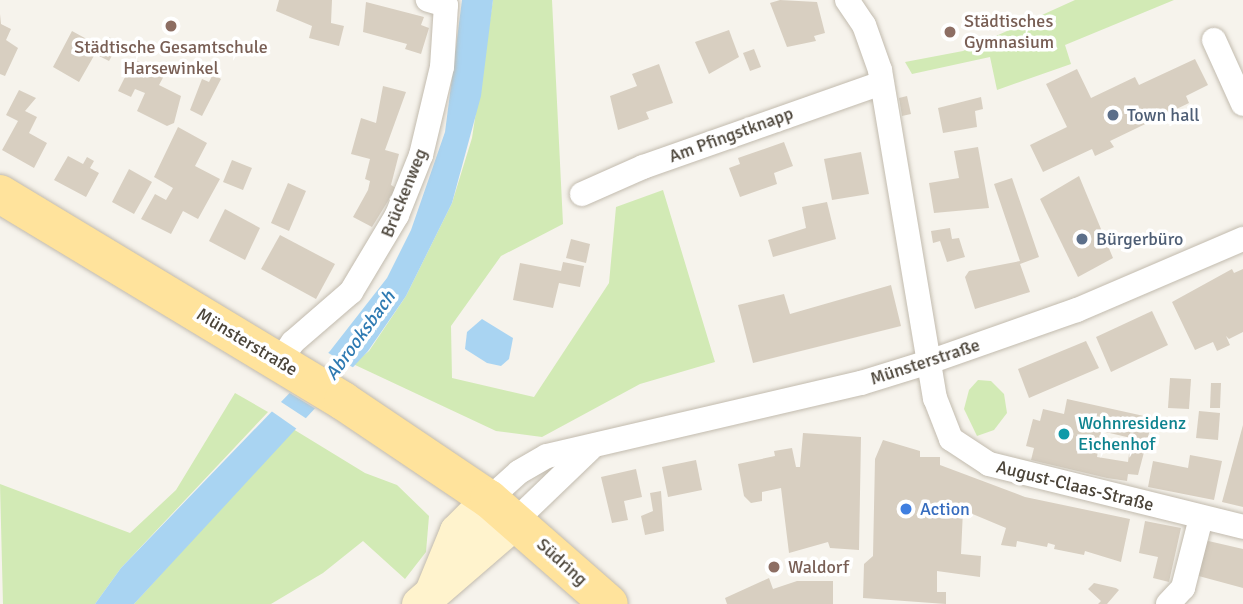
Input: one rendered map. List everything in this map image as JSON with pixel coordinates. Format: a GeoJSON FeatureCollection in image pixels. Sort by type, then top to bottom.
{"type":"FeatureCollection","features":[{"type":"Feature","properties":{"kind":"main road","name":"Münsterstraße"},"geometry":{"type":"LineString","coordinates":[[0,194],[286,365],[502,510]]}},
{"type":"Feature","properties":{"kind":"main road","name":"Südring"},"geometry":{"type":"LineString","coordinates":[[502,510],[609,604]]}},
{"type":"Feature","properties":{"kind":"street","name":"Brückenweg"},"geometry":{"type":"LineString","coordinates":[[286,365],[293,342],[351,292],[397,215],[421,155],[438,97],[446,5],[428,0]]}},
{"type":"Feature","properties":{"kind":"street"},"geometry":{"type":"LineString","coordinates":[[847,0],[864,25],[882,83],[929,362]]}},
{"type":"Feature","properties":{"kind":"street"},"geometry":{"type":"LineString","coordinates":[[1214,40],[1243,104]]}},
{"type":"Feature","properties":{"kind":"street","name":"Am Pfingstknapp"},"geometry":{"type":"LineString","coordinates":[[582,194],[643,167],[882,83]]}},
{"type":"Feature","properties":{"kind":"street","name":"Münsterstraße"},"geometry":{"type":"LineString","coordinates":[[502,510],[519,472],[547,456],[929,362],[1077,310],[1243,239]]}},
{"type":"Feature","properties":{"kind":"street","name":"August-Claas-Straße"},"geometry":{"type":"LineString","coordinates":[[929,362],[943,424],[951,439],[989,464],[1243,527]]}},
{"type":"Feature","properties":{"kind":"street","name":"Münsterstraße"},"geometry":{"type":"LineString","coordinates":[[502,510],[593,446]]}},
{"type":"Feature","properties":{"kind":"street"},"geometry":{"type":"LineString","coordinates":[[426,598],[502,510]]}},
{"type":"Feature","properties":{"kind":"street"},"geometry":{"type":"LineString","coordinates":[[1168,604],[1183,588],[1201,518]]}},
{"type":"Feature","properties":{"kind":"green space"},"geometry":{"type":"Polygon","coordinates":[[[493,0],[552,0],[563,224],[501,256],[451,326],[452,378],[534,397],[609,283],[616,207],[663,190],[715,362],[640,384],[542,437],[496,431],[353,364],[369,351],[406,296],[452,203],[472,138],[493,0]]]}},
{"type":"Feature","properties":{"kind":"green space"},"geometry":{"type":"Polygon","coordinates":[[[1075,0],[1174,0],[1065,45],[1071,64],[997,90],[990,57],[912,74],[905,62],[963,51],[1075,0]]]}},
{"type":"Feature","properties":{"kind":"green space"},"geometry":{"type":"Polygon","coordinates":[[[978,380],[991,381],[1004,394],[1007,413],[994,430],[977,436],[964,409],[969,390],[978,380]]]}},
{"type":"Feature","properties":{"kind":"green space"},"geometry":{"type":"Polygon","coordinates":[[[235,393],[268,412],[121,568],[95,604],[3,604],[0,484],[130,533],[176,490],[235,393]]]}},
{"type":"Feature","properties":{"kind":"green space"},"geometry":{"type":"Polygon","coordinates":[[[293,429],[365,473],[397,485],[429,516],[426,552],[405,579],[363,541],[323,573],[271,604],[134,604],[293,429]]]}},
{"type":"Feature","properties":{"kind":"water","name":"Abrooksbach"},"geometry":{"type":"Polygon","coordinates":[[[462,0],[493,0],[481,96],[452,203],[406,296],[368,351],[134,604],[95,604],[121,568],[330,351],[387,278],[411,230],[445,132],[462,0]]]}},
{"type":"Feature","properties":{"kind":"water"},"geometry":{"type":"Polygon","coordinates":[[[482,319],[513,338],[509,359],[501,366],[487,363],[465,349],[467,332],[482,319]]]}},
{"type":"Feature","properties":{"kind":"pier"},"geometry":{"type":"Polygon","coordinates":[[[325,351],[354,368],[316,409],[288,392],[325,351]]]}},
{"type":"Feature","properties":{"kind":"pier"},"geometry":{"type":"Polygon","coordinates":[[[278,400],[307,419],[297,429],[267,408],[278,400]]]}},
{"type":"Feature","properties":{"kind":"building"},"geometry":{"type":"Polygon","coordinates":[[[279,0],[332,0],[331,23],[344,26],[339,46],[309,38],[312,26],[276,11],[279,0]]]}},
{"type":"Feature","properties":{"kind":"building"},"geometry":{"type":"Polygon","coordinates":[[[780,0],[817,2],[825,33],[814,36],[816,41],[787,47],[770,3],[780,0]]]}},
{"type":"Feature","properties":{"kind":"building"},"geometry":{"type":"Polygon","coordinates":[[[366,2],[424,17],[421,25],[429,28],[421,54],[405,49],[407,44],[363,32],[366,2]]]}},
{"type":"Feature","properties":{"kind":"building"},"geometry":{"type":"Polygon","coordinates":[[[0,14],[1,24],[11,29],[6,40],[18,48],[5,76],[0,74],[0,14]]]}},
{"type":"Feature","properties":{"kind":"building"},"geometry":{"type":"Polygon","coordinates":[[[729,30],[739,57],[709,74],[695,42],[729,30]]]}},
{"type":"Feature","properties":{"kind":"building"},"geometry":{"type":"Polygon","coordinates":[[[72,31],[103,48],[109,37],[119,43],[109,61],[95,54],[79,82],[53,67],[72,31]]]}},
{"type":"Feature","properties":{"kind":"building"},"geometry":{"type":"Polygon","coordinates":[[[754,49],[761,67],[750,71],[743,53],[754,49]]]}},
{"type":"Feature","properties":{"kind":"building"},"geometry":{"type":"Polygon","coordinates":[[[134,59],[165,74],[159,85],[181,96],[174,123],[167,126],[137,111],[145,93],[135,89],[131,97],[118,91],[134,59]]]}},
{"type":"Feature","properties":{"kind":"building","name":"Town hall"},"geometry":{"type":"Polygon","coordinates":[[[1195,59],[1208,85],[1186,96],[1189,103],[1110,141],[1114,147],[1095,156],[1092,149],[1043,172],[1030,145],[1067,127],[1046,84],[1077,69],[1091,98],[1135,77],[1139,85],[1195,59]]]}},
{"type":"Feature","properties":{"kind":"building"},"geometry":{"type":"Polygon","coordinates":[[[659,64],[673,103],[646,112],[649,119],[618,130],[610,96],[637,86],[632,74],[659,64]]]}},
{"type":"Feature","properties":{"kind":"building"},"geometry":{"type":"Polygon","coordinates":[[[213,74],[221,79],[202,116],[190,110],[202,79],[209,82],[213,74]]]}},
{"type":"Feature","properties":{"kind":"building"},"geometry":{"type":"Polygon","coordinates":[[[383,86],[406,92],[385,150],[399,154],[391,185],[396,188],[372,227],[353,217],[368,190],[370,181],[365,179],[370,159],[351,154],[361,118],[376,123],[383,86]]]}},
{"type":"Feature","properties":{"kind":"building"},"geometry":{"type":"Polygon","coordinates":[[[19,90],[36,98],[25,111],[37,117],[29,133],[47,143],[34,168],[2,150],[18,121],[6,115],[19,90]]]}},
{"type":"Feature","properties":{"kind":"building"},"geometry":{"type":"Polygon","coordinates":[[[907,96],[911,114],[902,116],[899,98],[907,96]]]}},
{"type":"Feature","properties":{"kind":"building"},"geometry":{"type":"Polygon","coordinates":[[[981,97],[983,109],[975,111],[977,127],[943,133],[938,108],[981,97]]]}},
{"type":"Feature","properties":{"kind":"building"},"geometry":{"type":"Polygon","coordinates":[[[178,127],[207,143],[195,166],[220,179],[198,219],[183,211],[171,234],[141,219],[155,194],[166,200],[173,188],[154,177],[178,127]]]}},
{"type":"Feature","properties":{"kind":"building"},"geometry":{"type":"Polygon","coordinates":[[[784,142],[793,166],[774,173],[777,184],[740,197],[729,168],[740,164],[738,158],[784,142]]]}},
{"type":"Feature","properties":{"kind":"building"},"geometry":{"type":"Polygon","coordinates":[[[978,147],[989,208],[934,213],[929,183],[959,178],[954,151],[978,147]]]}},
{"type":"Feature","properties":{"kind":"building"},"geometry":{"type":"Polygon","coordinates":[[[861,152],[869,194],[832,200],[824,159],[861,152]]]}},
{"type":"Feature","properties":{"kind":"building"},"geometry":{"type":"Polygon","coordinates":[[[68,156],[83,164],[87,157],[94,161],[90,168],[99,173],[86,197],[54,180],[68,156]]]}},
{"type":"Feature","properties":{"kind":"building"},"geometry":{"type":"Polygon","coordinates":[[[232,160],[252,168],[243,190],[223,182],[232,160]]]}},
{"type":"Feature","properties":{"kind":"building"},"geometry":{"type":"Polygon","coordinates":[[[129,169],[152,182],[134,214],[112,202],[129,169]]]}},
{"type":"Feature","properties":{"kind":"building","name":"Bürgerbüro"},"geometry":{"type":"Polygon","coordinates":[[[1079,176],[1113,258],[1078,277],[1040,199],[1079,176]]]}},
{"type":"Feature","properties":{"kind":"building"},"geometry":{"type":"Polygon","coordinates":[[[1012,178],[1039,257],[1020,264],[1030,292],[975,309],[965,277],[969,271],[1020,261],[994,184],[1012,178]]]}},
{"type":"Feature","properties":{"kind":"building"},"geometry":{"type":"Polygon","coordinates":[[[288,183],[306,191],[289,231],[271,223],[288,183]]]}},
{"type":"Feature","properties":{"kind":"building"},"geometry":{"type":"Polygon","coordinates":[[[827,202],[836,239],[773,257],[768,240],[806,228],[802,207],[827,202]]]}},
{"type":"Feature","properties":{"kind":"building"},"geometry":{"type":"Polygon","coordinates":[[[225,209],[260,228],[245,260],[209,241],[225,209]]]}},
{"type":"Feature","properties":{"kind":"building"},"geometry":{"type":"Polygon","coordinates":[[[950,228],[952,239],[959,238],[965,257],[947,262],[940,241],[933,243],[931,231],[950,228]]]}},
{"type":"Feature","properties":{"kind":"building"},"geometry":{"type":"Polygon","coordinates":[[[280,235],[335,264],[316,299],[261,269],[280,235]]]}},
{"type":"Feature","properties":{"kind":"building"},"geometry":{"type":"Polygon","coordinates":[[[571,239],[590,244],[586,263],[566,258],[571,239]]]}},
{"type":"Feature","properties":{"kind":"building"},"geometry":{"type":"Polygon","coordinates":[[[563,262],[584,266],[580,287],[559,283],[553,308],[513,300],[520,263],[561,271],[563,262]]]}},
{"type":"Feature","properties":{"kind":"building"},"geometry":{"type":"Polygon","coordinates":[[[1232,269],[1234,273],[1243,269],[1243,332],[1229,339],[1226,336],[1230,345],[1217,351],[1213,342],[1195,350],[1172,302],[1232,269]]]}},
{"type":"Feature","properties":{"kind":"building"},"geometry":{"type":"Polygon","coordinates":[[[891,285],[901,326],[753,363],[738,305],[784,294],[790,314],[891,285]]]}},
{"type":"Feature","properties":{"kind":"building"},"geometry":{"type":"Polygon","coordinates":[[[1152,311],[1168,345],[1111,372],[1096,337],[1152,311]]]}},
{"type":"Feature","properties":{"kind":"building"},"geometry":{"type":"Polygon","coordinates":[[[1086,341],[1099,368],[1029,398],[1018,369],[1086,341]]]}},
{"type":"Feature","properties":{"kind":"building"},"geometry":{"type":"Polygon","coordinates":[[[1170,378],[1191,379],[1189,409],[1168,408],[1170,378]]]}},
{"type":"Feature","properties":{"kind":"building"},"geometry":{"type":"Polygon","coordinates":[[[1211,383],[1221,383],[1220,408],[1210,408],[1211,383]]]}},
{"type":"Feature","properties":{"kind":"building","name":"Wohnresidenz Eichenhof"},"geometry":{"type":"Polygon","coordinates":[[[1067,399],[1153,418],[1138,475],[1128,474],[1127,481],[1031,460],[1034,448],[1026,446],[1033,419],[1040,421],[1043,409],[1064,414],[1067,399]],[[1101,431],[1097,457],[1128,462],[1131,438],[1101,431]]]}},
{"type":"Feature","properties":{"kind":"building"},"geometry":{"type":"Polygon","coordinates":[[[1199,411],[1220,413],[1218,440],[1196,438],[1199,411]]]}},
{"type":"Feature","properties":{"kind":"building"},"geometry":{"type":"Polygon","coordinates":[[[1243,425],[1243,507],[1222,502],[1243,425]]]}},
{"type":"Feature","properties":{"kind":"building"},"geometry":{"type":"Polygon","coordinates":[[[803,433],[861,437],[859,550],[830,548],[828,542],[789,553],[781,488],[762,492],[762,501],[751,503],[744,496],[738,464],[775,456],[774,451],[792,448],[796,467],[800,467],[803,433]]]}},
{"type":"Feature","properties":{"kind":"building"},"geometry":{"type":"Polygon","coordinates":[[[883,440],[920,451],[920,457],[940,457],[940,465],[1025,497],[1130,519],[1121,562],[1085,551],[1084,555],[1054,549],[1055,545],[1048,543],[1047,547],[1017,541],[1016,547],[1001,545],[1006,528],[963,510],[961,554],[981,556],[980,577],[937,571],[937,592],[946,592],[946,604],[863,598],[864,564],[873,556],[875,459],[883,440]]]}},
{"type":"Feature","properties":{"kind":"building"},"geometry":{"type":"Polygon","coordinates":[[[1190,455],[1222,461],[1214,500],[1148,487],[1153,461],[1188,468],[1190,455]]]}},
{"type":"Feature","properties":{"kind":"building"},"geometry":{"type":"Polygon","coordinates":[[[696,460],[702,490],[668,497],[662,467],[696,460]]]}},
{"type":"Feature","properties":{"kind":"building"},"geometry":{"type":"Polygon","coordinates":[[[636,469],[642,497],[624,501],[628,520],[612,523],[601,477],[636,469]]]}},
{"type":"Feature","properties":{"kind":"building"},"geometry":{"type":"Polygon","coordinates":[[[661,491],[664,531],[645,535],[641,516],[653,511],[650,493],[661,491]]]}},
{"type":"Feature","properties":{"kind":"building"},"geometry":{"type":"Polygon","coordinates":[[[1145,521],[1181,528],[1169,582],[1153,578],[1158,557],[1139,553],[1145,521]]]}},
{"type":"Feature","properties":{"kind":"building"},"geometry":{"type":"Polygon","coordinates":[[[1204,540],[1243,549],[1243,588],[1195,575],[1204,540]]]}},
{"type":"Feature","properties":{"kind":"building"},"geometry":{"type":"Polygon","coordinates":[[[769,578],[773,589],[797,581],[833,581],[833,604],[727,604],[725,598],[769,578]]]}},
{"type":"Feature","properties":{"kind":"building"},"geometry":{"type":"Polygon","coordinates":[[[1094,583],[1119,590],[1107,604],[1098,604],[1101,601],[1088,589],[1094,583]]]}},
{"type":"Feature","properties":{"kind":"place","name":"Städtische Gesamtschule Harsewinkel"},"geometry":{"type":"Point","coordinates":[171,26]}},
{"type":"Feature","properties":{"kind":"place","name":"Städtisches Gymnasium"},"geometry":{"type":"Point","coordinates":[950,32]}},
{"type":"Feature","properties":{"kind":"place","name":"Town hall"},"geometry":{"type":"Point","coordinates":[1113,115]}},
{"type":"Feature","properties":{"kind":"place","name":"Bürgerbüro"},"geometry":{"type":"Point","coordinates":[1082,239]}},
{"type":"Feature","properties":{"kind":"place","name":"Wohnresidenz Eichenhof"},"geometry":{"type":"Point","coordinates":[1064,434]}},
{"type":"Feature","properties":{"kind":"place","name":"Action"},"geometry":{"type":"Point","coordinates":[906,509]}},
{"type":"Feature","properties":{"kind":"place","name":"Waldorf"},"geometry":{"type":"Point","coordinates":[774,567]}}]}
